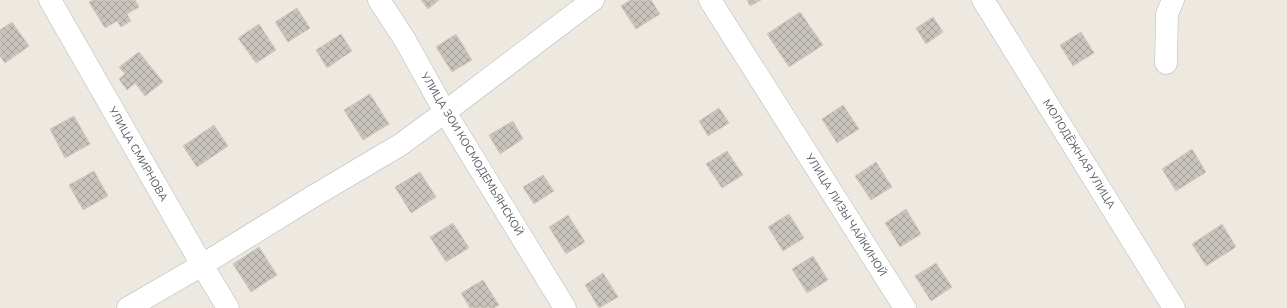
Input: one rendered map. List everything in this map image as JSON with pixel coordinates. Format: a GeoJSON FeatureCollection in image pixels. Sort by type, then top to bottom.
{"type":"FeatureCollection","features":[{"type":"Feature","properties":{"kind":"street","name":"УЛИЦА СМИРНОВА"},"geometry":{"type":"LineString","coordinates":[[50,0],[228,308]]}},
{"type":"Feature","properties":{"kind":"street","name":"УЛИЦА ЗОИ КОСМОДЕМЬЯНСКОЙ"},"geometry":{"type":"LineString","coordinates":[[379,0],[405,40],[446,112],[565,308]]}},
{"type":"Feature","properties":{"kind":"street"},"geometry":{"type":"LineString","coordinates":[[128,308],[202,265],[312,197],[400,146],[593,0]]}},
{"type":"Feature","properties":{"kind":"street","name":"УЛИЦА ЛИЗЫ ЧАЙКИНОЙ"},"geometry":{"type":"LineString","coordinates":[[710,0],[905,308]]}},
{"type":"Feature","properties":{"kind":"street","name":"МОЛОДЁЖНАЯ УЛИЦА"},"geometry":{"type":"LineString","coordinates":[[983,0],[1174,308]]}},
{"type":"Feature","properties":{"kind":"street"},"geometry":{"type":"LineString","coordinates":[[1166,64],[1167,14],[1172,0]]}},
{"type":"Feature","properties":{"kind":"building"},"geometry":{"type":"Polygon","coordinates":[[[93,0],[135,0],[139,7],[127,14],[131,21],[121,27],[117,21],[105,28],[89,2],[93,0]]]}},
{"type":"Feature","properties":{"kind":"building"},"geometry":{"type":"Polygon","coordinates":[[[421,0],[439,0],[428,9],[421,0]]]}},
{"type":"Feature","properties":{"kind":"building"},"geometry":{"type":"Polygon","coordinates":[[[630,0],[651,0],[660,14],[636,29],[621,6],[630,0]]]}},
{"type":"Feature","properties":{"kind":"building"},"geometry":{"type":"Polygon","coordinates":[[[747,0],[761,0],[750,6],[747,0]]]}},
{"type":"Feature","properties":{"kind":"building"},"geometry":{"type":"Polygon","coordinates":[[[297,8],[310,28],[288,42],[275,22],[297,8]]]}},
{"type":"Feature","properties":{"kind":"building"},"geometry":{"type":"Polygon","coordinates":[[[800,12],[823,45],[789,67],[767,34],[800,12]]]}},
{"type":"Feature","properties":{"kind":"building"},"geometry":{"type":"Polygon","coordinates":[[[933,17],[943,32],[926,44],[916,28],[933,17]]]}},
{"type":"Feature","properties":{"kind":"building"},"geometry":{"type":"Polygon","coordinates":[[[12,22],[29,46],[5,63],[0,56],[0,30],[12,22]]]}},
{"type":"Feature","properties":{"kind":"building"},"geometry":{"type":"Polygon","coordinates":[[[259,24],[276,50],[256,63],[238,38],[259,24]]]}},
{"type":"Feature","properties":{"kind":"building"},"geometry":{"type":"Polygon","coordinates":[[[1081,32],[1094,53],[1073,66],[1060,45],[1081,32]]]}},
{"type":"Feature","properties":{"kind":"building"},"geometry":{"type":"Polygon","coordinates":[[[341,34],[352,51],[327,68],[316,50],[341,34]]]}},
{"type":"Feature","properties":{"kind":"building"},"geometry":{"type":"Polygon","coordinates":[[[456,34],[472,60],[452,72],[436,47],[456,34]]]}},
{"type":"Feature","properties":{"kind":"building"},"geometry":{"type":"Polygon","coordinates":[[[139,52],[163,82],[145,96],[135,83],[127,90],[119,79],[125,74],[119,67],[139,52]]]}},
{"type":"Feature","properties":{"kind":"building"},"geometry":{"type":"Polygon","coordinates":[[[370,94],[389,124],[363,140],[344,110],[370,94]]]}},
{"type":"Feature","properties":{"kind":"building"},"geometry":{"type":"Polygon","coordinates":[[[843,105],[859,129],[837,143],[822,119],[843,105]]]}},
{"type":"Feature","properties":{"kind":"building"},"geometry":{"type":"Polygon","coordinates":[[[719,108],[729,123],[708,136],[699,121],[719,108]]]}},
{"type":"Feature","properties":{"kind":"building"},"geometry":{"type":"Polygon","coordinates":[[[74,116],[90,144],[65,158],[50,129],[74,116]]]}},
{"type":"Feature","properties":{"kind":"building"},"geometry":{"type":"Polygon","coordinates":[[[513,121],[523,139],[500,154],[489,135],[513,121]]]}},
{"type":"Feature","properties":{"kind":"building"},"geometry":{"type":"Polygon","coordinates":[[[214,125],[228,146],[197,167],[183,146],[214,125]]]}},
{"type":"Feature","properties":{"kind":"building"},"geometry":{"type":"Polygon","coordinates":[[[1192,149],[1206,172],[1176,191],[1162,169],[1192,149]]]}},
{"type":"Feature","properties":{"kind":"building"},"geometry":{"type":"Polygon","coordinates":[[[727,151],[743,175],[722,188],[706,164],[727,151]]]}},
{"type":"Feature","properties":{"kind":"building"},"geometry":{"type":"Polygon","coordinates":[[[876,162],[892,187],[871,200],[855,176],[876,162]]]}},
{"type":"Feature","properties":{"kind":"building"},"geometry":{"type":"Polygon","coordinates":[[[94,171],[108,196],[83,210],[69,185],[94,171]]]}},
{"type":"Feature","properties":{"kind":"building"},"geometry":{"type":"Polygon","coordinates":[[[420,172],[436,197],[411,213],[395,187],[420,172]]]}},
{"type":"Feature","properties":{"kind":"building"},"geometry":{"type":"Polygon","coordinates":[[[543,175],[554,191],[534,204],[523,187],[543,175]]]}},
{"type":"Feature","properties":{"kind":"building"},"geometry":{"type":"Polygon","coordinates":[[[906,209],[921,234],[900,247],[885,223],[906,209]]]}},
{"type":"Feature","properties":{"kind":"building"},"geometry":{"type":"Polygon","coordinates":[[[789,214],[804,238],[783,251],[768,227],[789,214]]]}},
{"type":"Feature","properties":{"kind":"building"},"geometry":{"type":"Polygon","coordinates":[[[568,215],[585,242],[566,254],[549,227],[568,215]]]}},
{"type":"Feature","properties":{"kind":"building"},"geometry":{"type":"Polygon","coordinates":[[[453,223],[469,248],[446,262],[430,237],[453,223]]]}},
{"type":"Feature","properties":{"kind":"building"},"geometry":{"type":"Polygon","coordinates":[[[1222,224],[1236,247],[1206,266],[1192,244],[1222,224]]]}},
{"type":"Feature","properties":{"kind":"building"},"geometry":{"type":"Polygon","coordinates":[[[259,247],[277,275],[251,292],[233,264],[259,247]]]}},
{"type":"Feature","properties":{"kind":"building"},"geometry":{"type":"Polygon","coordinates":[[[813,256],[828,280],[807,293],[792,269],[813,256]]]}},
{"type":"Feature","properties":{"kind":"building"},"geometry":{"type":"Polygon","coordinates":[[[936,263],[952,287],[931,301],[915,276],[936,263]]]}},
{"type":"Feature","properties":{"kind":"building"},"geometry":{"type":"Polygon","coordinates":[[[603,273],[618,297],[599,308],[585,285],[603,273]]]}},
{"type":"Feature","properties":{"kind":"building"},"geometry":{"type":"Polygon","coordinates":[[[483,280],[499,305],[494,308],[470,308],[461,293],[483,280]]]}}]}
